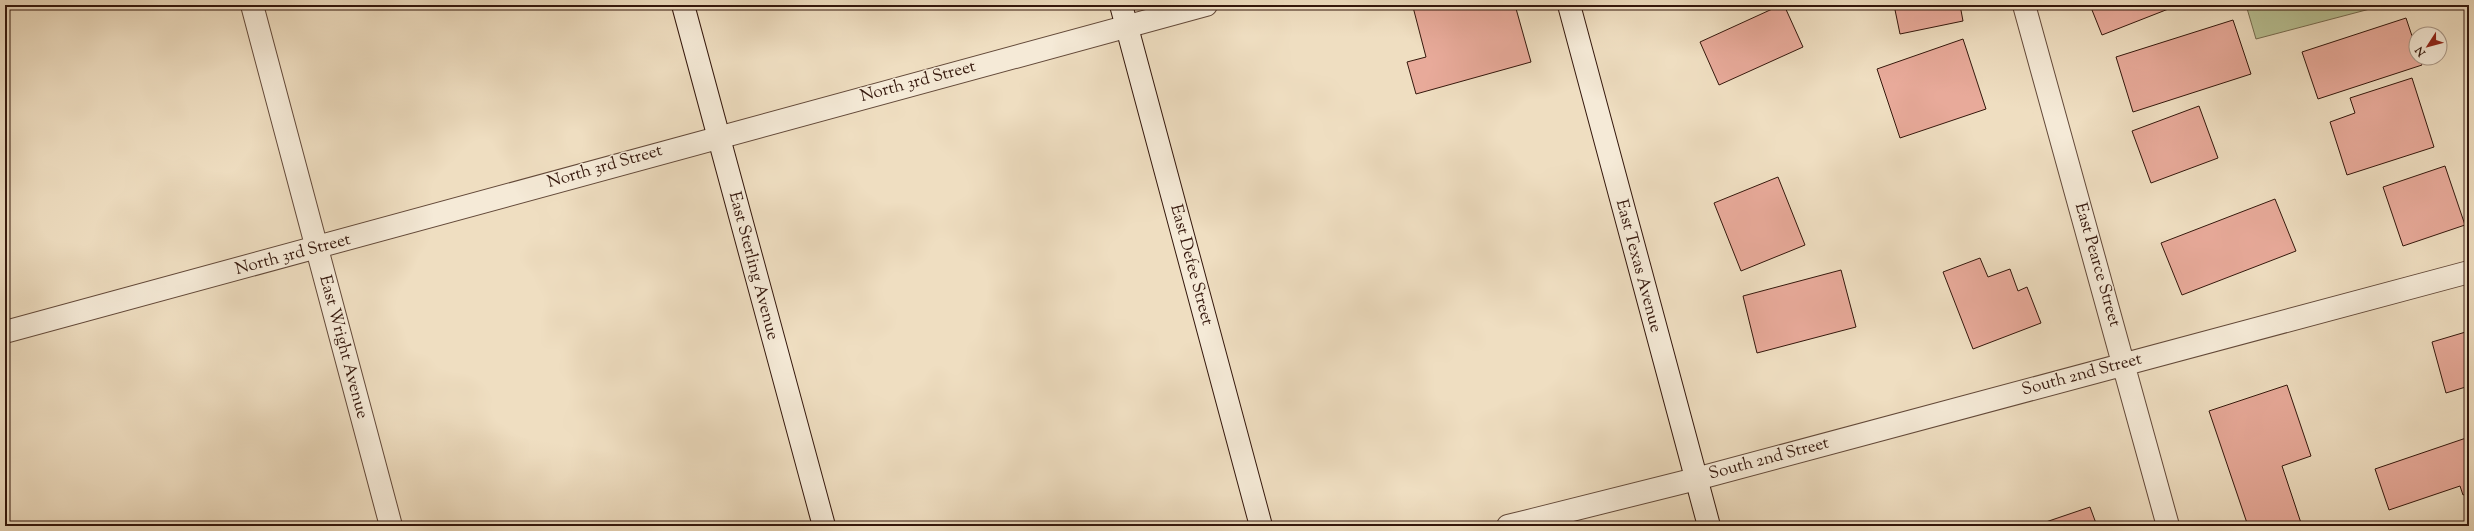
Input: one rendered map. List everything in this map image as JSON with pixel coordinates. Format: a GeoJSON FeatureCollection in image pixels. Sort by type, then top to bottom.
{"type":"FeatureCollection","features":[{"type":"Feature","properties":{"kind":"street","name":"East Wright Avenue"},"geometry":{"type":"LineString","coordinates":[[252,5],[391,526]]}},
{"type":"Feature","properties":{"kind":"street","name":"East Sterling Avenue"},"geometry":{"type":"LineString","coordinates":[[683,5],[824,526]]}},
{"type":"Feature","properties":{"kind":"street","name":"East Defee Street"},"geometry":{"type":"LineString","coordinates":[[1121,5],[1261,526]]}},
{"type":"Feature","properties":{"kind":"street","name":"North 3rd Street"},"geometry":{"type":"LineString","coordinates":[[5,332],[317,248],[718,135],[1206,5]]}},
{"type":"Feature","properties":{"kind":"street","name":"East Texas Avenue"},"geometry":{"type":"LineString","coordinates":[[1569,5],[1709,526]]}},
{"type":"Feature","properties":{"kind":"street","name":"East Pearce Street"},"geometry":{"type":"LineString","coordinates":[[2024,5],[2125,364],[2168,526]]}},
{"type":"Feature","properties":{"kind":"street","name":"South 2nd Street"},"geometry":{"type":"LineString","coordinates":[[1508,526],[1696,479],[2469,272]]}},
{"type":"Feature","properties":{"kind":"green space"},"geometry":{"type":"Polygon","coordinates":[[[2246,5],[2385,5],[2256,39],[2246,5]]]}},
{"type":"Feature","properties":{"kind":"building"},"geometry":{"type":"Polygon","coordinates":[[[1421,5],[1515,5],[1531,62],[1416,94],[1407,62],[1426,57],[1413,7],[1421,5]]]}},
{"type":"Feature","properties":{"kind":"building"},"geometry":{"type":"Polygon","coordinates":[[[1781,5],[1784,5],[1803,47],[1719,85],[1700,42],[1781,5]]]}},
{"type":"Feature","properties":{"kind":"building"},"geometry":{"type":"Polygon","coordinates":[[[1894,5],[1960,5],[1963,21],[1900,34],[1894,5]]]}},
{"type":"Feature","properties":{"kind":"building"},"geometry":{"type":"Polygon","coordinates":[[[2090,5],[2176,5],[2176,6],[2102,35],[2090,5]]]}},
{"type":"Feature","properties":{"kind":"building"},"geometry":{"type":"Polygon","coordinates":[[[2406,18],[2409,26],[2408,66],[2419,66],[2318,99],[2302,52],[2406,18]]]}},
{"type":"Feature","properties":{"kind":"building"},"geometry":{"type":"Polygon","coordinates":[[[2233,20],[2251,74],[2133,112],[2116,57],[2233,20]]]}},
{"type":"Feature","properties":{"kind":"building"},"geometry":{"type":"Polygon","coordinates":[[[1963,39],[1986,109],[1900,138],[1877,69],[1963,39]]]}},
{"type":"Feature","properties":{"kind":"building"},"geometry":{"type":"Polygon","coordinates":[[[2412,78],[2434,147],[2347,175],[2330,122],[2355,113],[2350,98],[2412,78]]]}},
{"type":"Feature","properties":{"kind":"building"},"geometry":{"type":"Polygon","coordinates":[[[2199,106],[2218,158],[2151,183],[2132,131],[2199,106]]]}},
{"type":"Feature","properties":{"kind":"building"},"geometry":{"type":"Polygon","coordinates":[[[2445,166],[2465,225],[2403,246],[2383,187],[2445,166]]]}},
{"type":"Feature","properties":{"kind":"building"},"geometry":{"type":"Polygon","coordinates":[[[1778,177],[1805,245],[1741,271],[1714,203],[1778,177]]]}},
{"type":"Feature","properties":{"kind":"building"},"geometry":{"type":"Polygon","coordinates":[[[2275,199],[2296,251],[2182,295],[2161,243],[2275,199]]]}},
{"type":"Feature","properties":{"kind":"building"},"geometry":{"type":"Polygon","coordinates":[[[1980,258],[1988,277],[2010,269],[2018,291],[2027,287],[2041,323],[1973,349],[1943,272],[1980,258]]]}},
{"type":"Feature","properties":{"kind":"building"},"geometry":{"type":"Polygon","coordinates":[[[1841,270],[1856,327],[1757,353],[1743,296],[1841,270]]]}},
{"type":"Feature","properties":{"kind":"building"},"geometry":{"type":"Polygon","coordinates":[[[2469,331],[2469,386],[2446,393],[2432,342],[2469,331]]]}},
{"type":"Feature","properties":{"kind":"building"},"geometry":{"type":"Polygon","coordinates":[[[2287,385],[2311,456],[2282,466],[2301,523],[2292,526],[2248,526],[2209,411],[2287,385]]]}},
{"type":"Feature","properties":{"kind":"building"},"geometry":{"type":"Polygon","coordinates":[[[2469,437],[2469,493],[2463,495],[2460,486],[2389,510],[2375,469],[2469,437]]]}},
{"type":"Feature","properties":{"kind":"building"},"geometry":{"type":"Polygon","coordinates":[[[2090,507],[2097,526],[2034,526],[2090,507]]]}}]}
